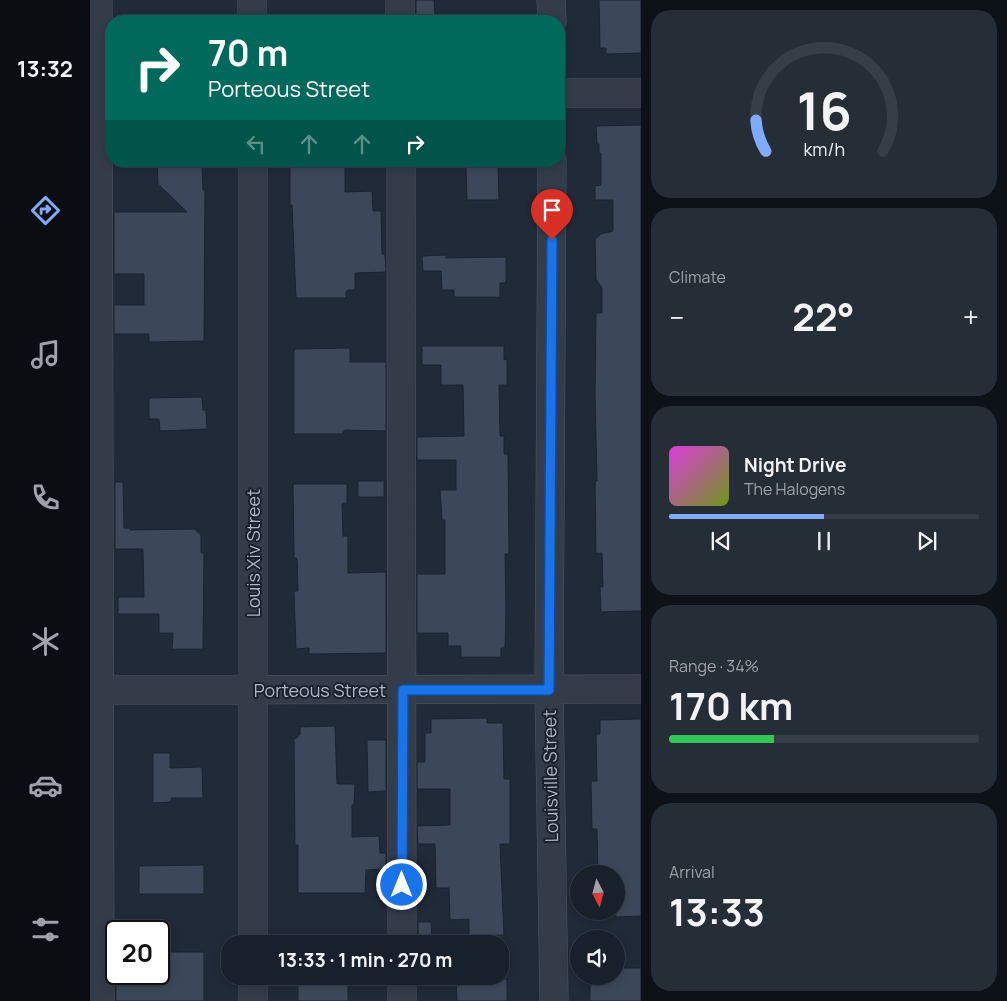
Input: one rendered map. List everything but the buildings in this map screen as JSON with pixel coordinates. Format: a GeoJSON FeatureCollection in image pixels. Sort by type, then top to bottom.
{"type":"FeatureCollection","features":[{"type":"Feature","properties":{"kind":"street"},"geometry":{"type":"LineString","coordinates":[[98,0],[100,94],[95,690],[100,1001]]}},
{"type":"Feature","properties":{"kind":"street"},"geometry":{"type":"LineString","coordinates":[[252,0],[252,15]]}},
{"type":"Feature","properties":{"kind":"street"},"geometry":{"type":"LineString","coordinates":[[400,0],[400,15]]}},
{"type":"Feature","properties":{"kind":"street"},"geometry":{"type":"LineString","coordinates":[[551,0],[552,15]]}},
{"type":"Feature","properties":{"kind":"street"},"geometry":{"type":"LineString","coordinates":[[565,93],[641,93]]}},
{"type":"Feature","properties":{"kind":"street","name":"Louis Xiv Street"},"geometry":{"type":"LineString","coordinates":[[253,167],[253,935]]}},
{"type":"Feature","properties":{"kind":"street"},"geometry":{"type":"LineString","coordinates":[[401,167],[402,935]]}},
{"type":"Feature","properties":{"kind":"street","name":"Louisville Street"},"geometry":{"type":"LineString","coordinates":[[552,167],[549,690],[554,1001]]}},
{"type":"Feature","properties":{"kind":"street","name":"Porteous Street"},"geometry":{"type":"LineString","coordinates":[[95,690],[641,689]]}},
{"type":"Feature","properties":{"kind":"street"},"geometry":{"type":"LineString","coordinates":[[253,985],[253,1001]]}},
{"type":"Feature","properties":{"kind":"street"},"geometry":{"type":"LineString","coordinates":[[402,985],[402,1001]]}},
{"type":"Feature","properties":{"kind":"route"},"geometry":{"type":"LineString","coordinates":[[402,885],[403,690],[549,690],[552,240]]}}]}
